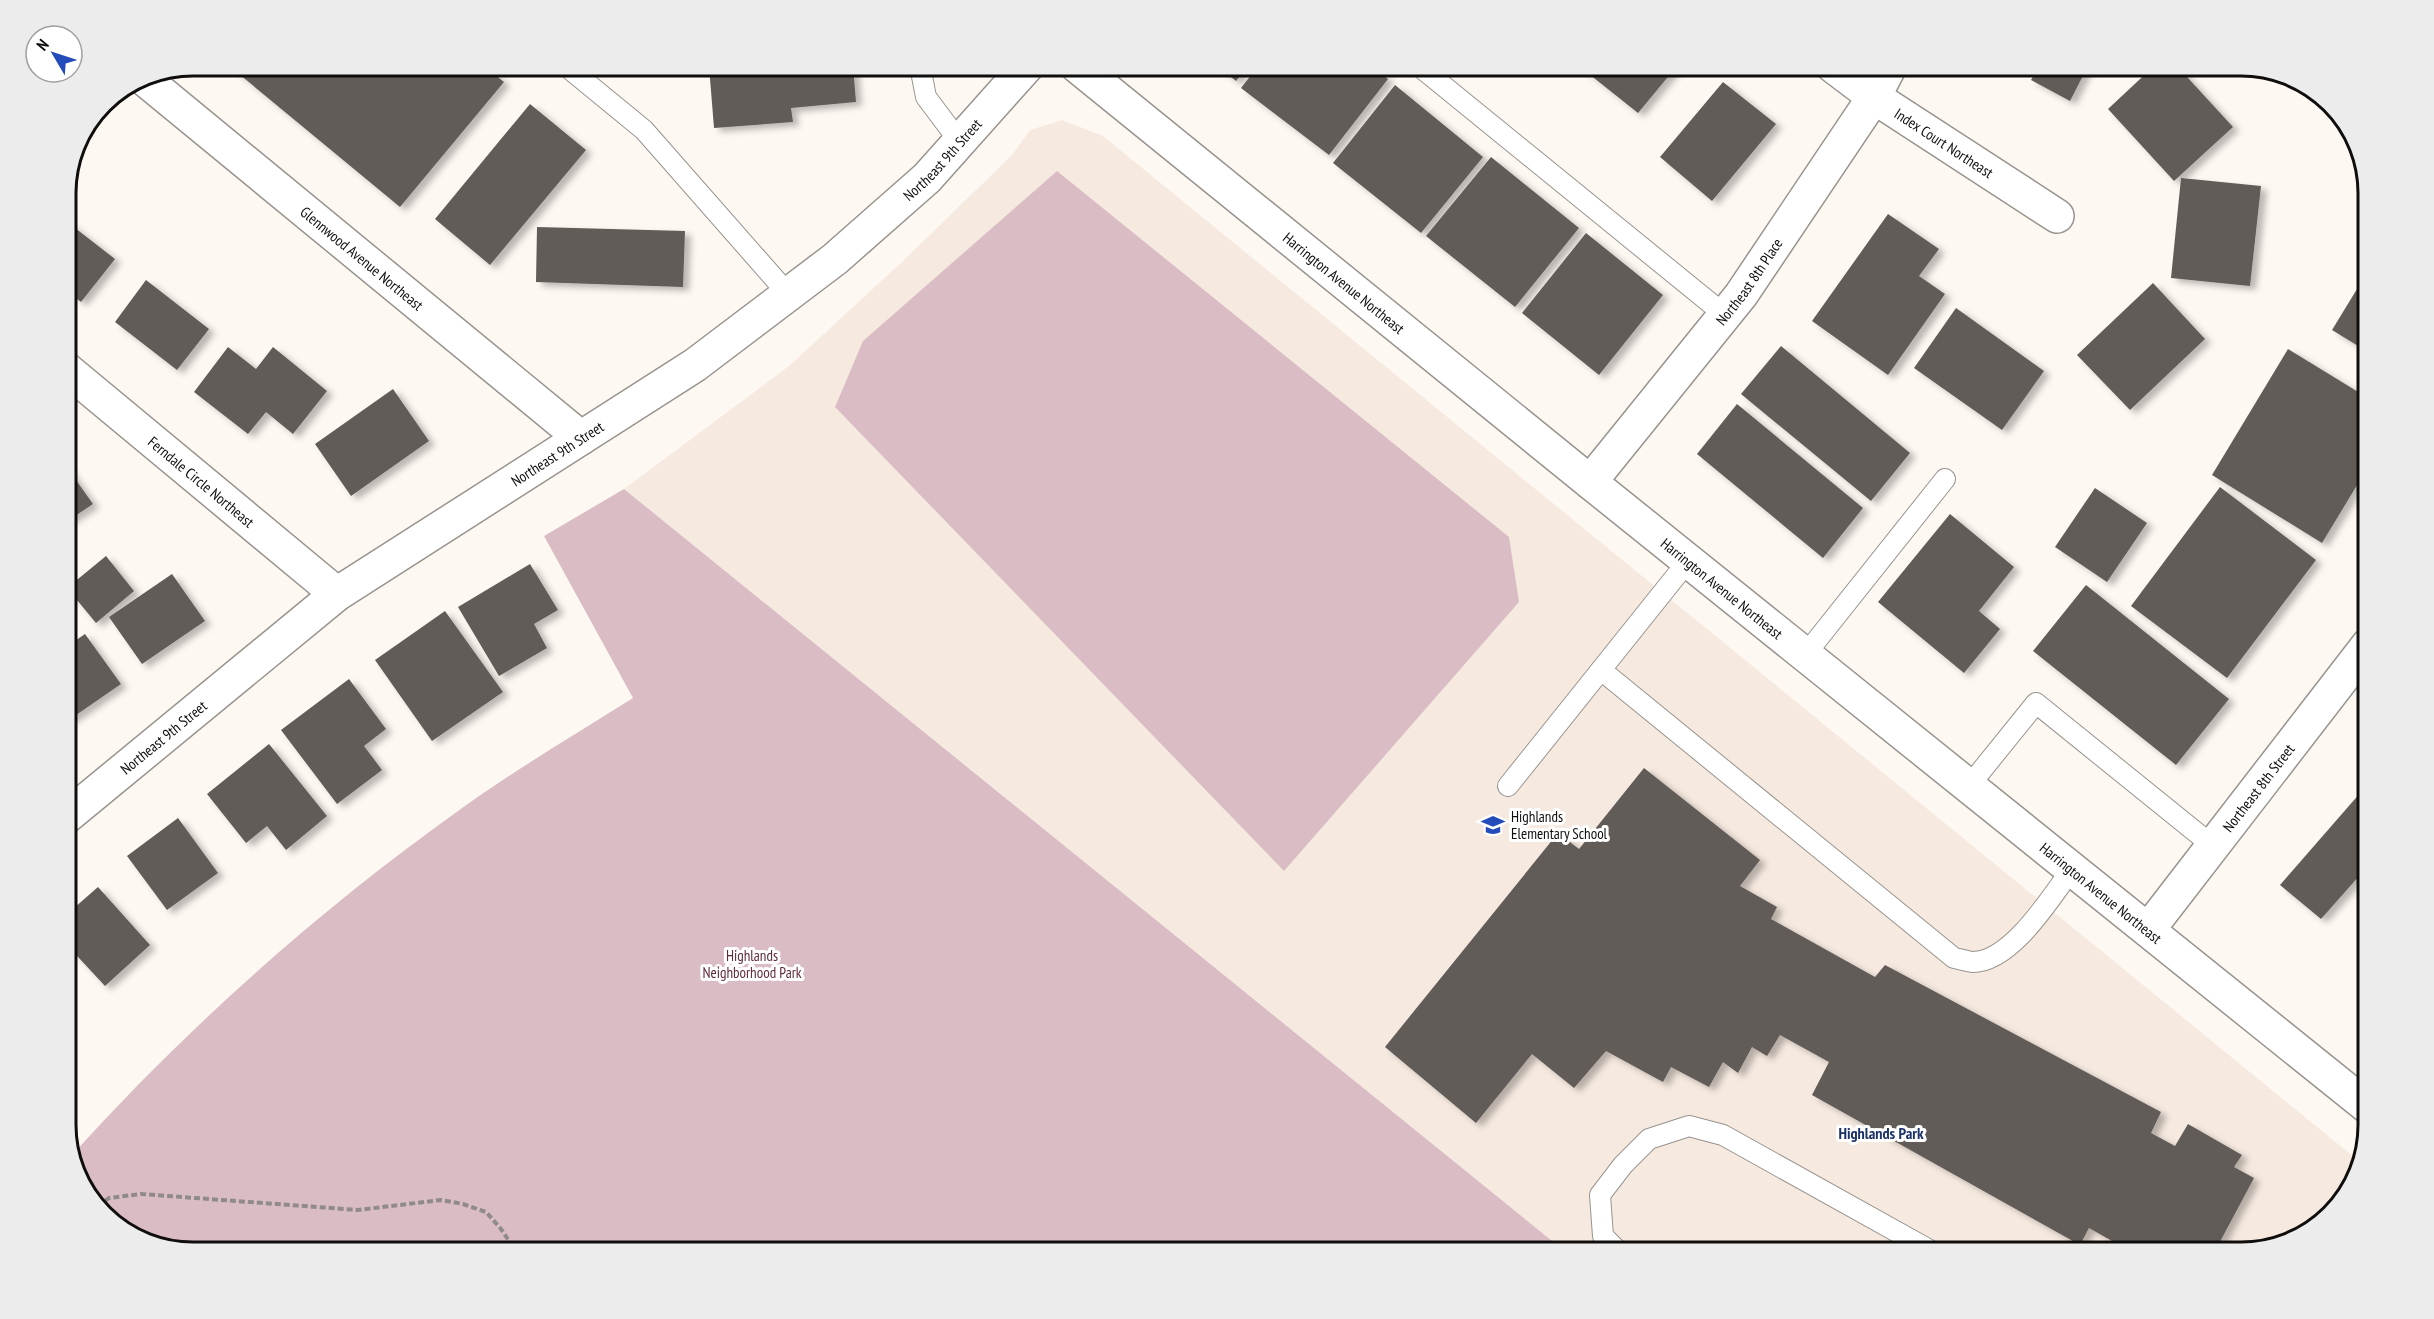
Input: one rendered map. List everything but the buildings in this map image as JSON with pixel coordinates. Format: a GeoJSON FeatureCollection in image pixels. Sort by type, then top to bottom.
{"type":"FeatureCollection","features":[{"type":"Feature","properties":{"kind":"street","name":"Index Court Northeast"},"geometry":{"type":"LineString","coordinates":[[1846,76],[1874,97],[2057,216]]}},
{"type":"Feature","properties":{"kind":"street","name":"Northeast 8th Place"},"geometry":{"type":"LineString","coordinates":[[1590,482],[1741,295],[1874,97],[1885,76]]}},
{"type":"Feature","properties":{"kind":"street","name":"Northeast 9th Street"},"geometry":{"type":"LineString","coordinates":[[77,808],[337,594],[695,365],[789,295],[835,259],[927,178],[1017,77]]}},
{"type":"Feature","properties":{"kind":"street","name":"Harrington Avenue Northeast"},"geometry":{"type":"LineString","coordinates":[[1090,77],[2358,1099]]}},
{"type":"Feature","properties":{"kind":"street","name":"Glennwood Avenue Northeast"},"geometry":{"type":"LineString","coordinates":[[151,84],[581,438]]}},
{"type":"Feature","properties":{"kind":"street","name":"Ferndale Circle Northeast"},"geometry":{"type":"LineString","coordinates":[[77,378],[337,594]]}},
{"type":"Feature","properties":{"kind":"street","name":"Northeast 8th Street"},"geometry":{"type":"LineString","coordinates":[[2148,930],[2358,659]]}},
{"type":"Feature","properties":{"kind":"lane"},"geometry":{"type":"LineString","coordinates":[[1432,76],[1725,315]]}},
{"type":"Feature","properties":{"kind":"lane"},"geometry":{"type":"LineString","coordinates":[[579,77],[644,130],[789,295]]}},
{"type":"Feature","properties":{"kind":"lane"},"geometry":{"type":"LineString","coordinates":[[922,77],[926,98],[959,141]]}},
{"type":"Feature","properties":{"kind":"lane"},"geometry":{"type":"LineString","coordinates":[[1805,654],[1945,479]]}},
{"type":"Feature","properties":{"kind":"lane"},"geometry":{"type":"LineString","coordinates":[[1508,786],[1688,561]]}},
{"type":"Feature","properties":{"kind":"lane"},"geometry":{"type":"LineString","coordinates":[[1601,670],[1954,958],[1974,962],[1997,954],[2017,941],[2073,869]]}},
{"type":"Feature","properties":{"kind":"lane"},"geometry":{"type":"LineString","coordinates":[[1969,786],[2036,703],[2212,846]]}},
{"type":"Feature","properties":{"kind":"lane"},"geometry":{"type":"LineString","coordinates":[[1608,1242],[1602,1236],[1600,1196],[1623,1165],[1649,1139],[1689,1126],[1723,1135],[1915,1242]]}},
{"type":"Feature","properties":{"kind":"path"},"geometry":{"type":"LineString","coordinates":[[104,1202],[109,1198],[141,1194],[358,1210],[441,1200],[463,1204],[486,1212],[510,1242]]}},
{"type":"Feature","properties":{"kind":"shaded area","name":"Highlands Elementary School"},"geometry":{"type":"Polygon","coordinates":[[[1062,120],[1103,136],[2354,1157],[2338,1191],[2329,1203],[2306,1223],[2286,1234],[2256,1242],[1553,1242],[624,489],[789,366],[903,261],[1012,155],[1030,130],[1062,120]]]}},
{"type":"Feature","properties":{"kind":"green space"},"geometry":{"type":"Polygon","coordinates":[[[1057,171],[1509,537],[1519,602],[1284,871],[835,407],[863,341],[1057,171]]]}},
{"type":"Feature","properties":{"kind":"green space","name":"Highlands Neighborhood Park"},"geometry":{"type":"Polygon","coordinates":[[[624,489],[1553,1242],[178,1242],[148,1234],[128,1223],[105,1203],[96,1191],[79,1148],[162,1060],[256,972],[406,849],[479,796],[633,698],[544,536],[624,489]]]}},
{"type":"Feature","properties":{"kind":"place","name":"Highlands Elementary School"},"geometry":{"type":"Point","coordinates":[1493,825]}},
{"type":"Feature","properties":{"kind":"district","name":"Highlands Park"},"geometry":{"type":"Point","coordinates":[1881,1133]}}]}
